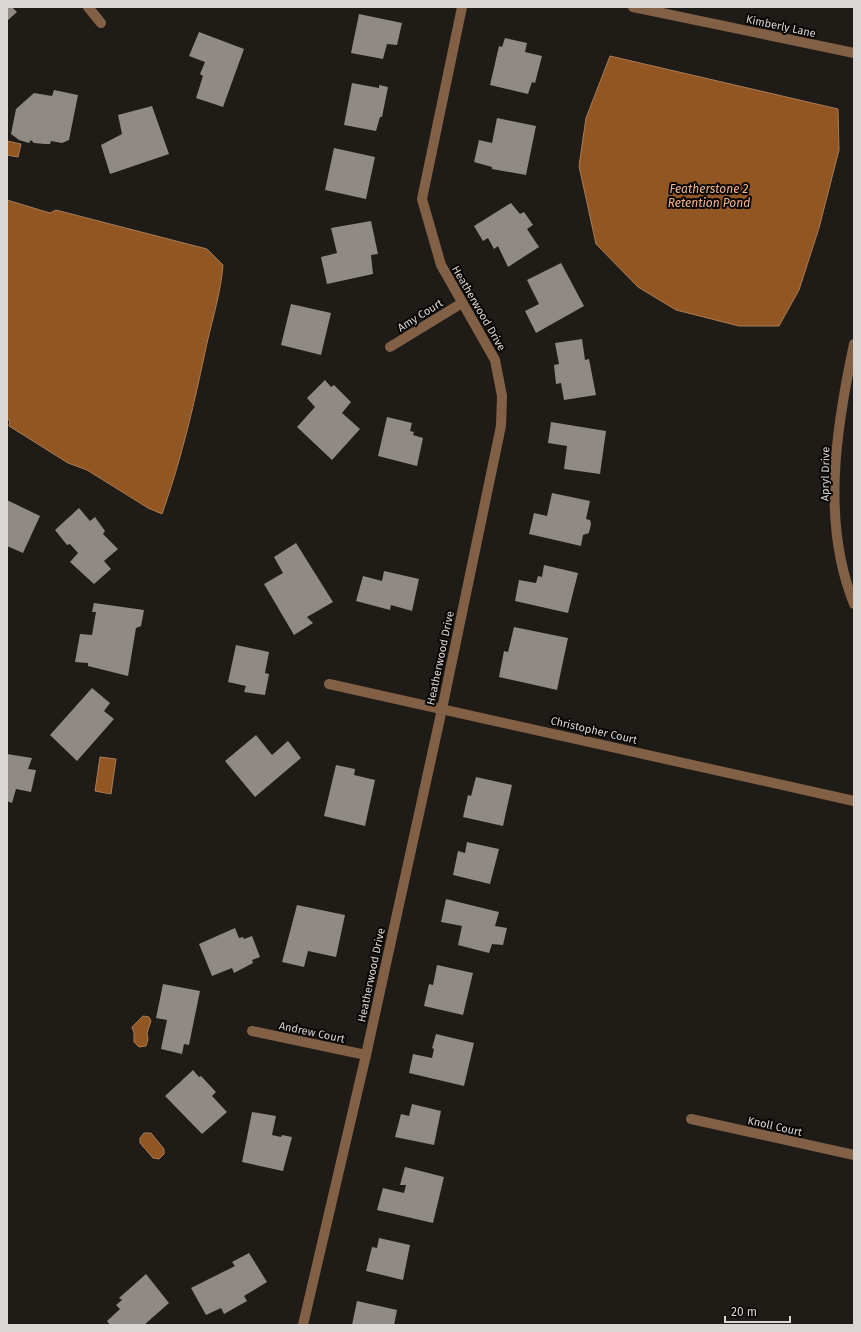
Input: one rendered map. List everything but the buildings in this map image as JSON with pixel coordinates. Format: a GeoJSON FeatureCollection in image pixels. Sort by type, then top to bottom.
{"type":"FeatureCollection","features":[{"type":"Feature","properties":{"kind":"street"},"geometry":{"type":"LineString","coordinates":[[88,7],[101,22]]}},
{"type":"Feature","properties":{"kind":"street","name":"Heatherwood Drive"},"geometry":{"type":"LineString","coordinates":[[303,1325],[366,1055],[442,709],[501,426],[502,396],[495,360],[441,265],[422,199],[462,7]]}},
{"type":"Feature","properties":{"kind":"street","name":"Kimberly Lane"},"geometry":{"type":"LineString","coordinates":[[633,7],[854,53]]}},
{"type":"Feature","properties":{"kind":"street","name":"Amy Court"},"geometry":{"type":"LineString","coordinates":[[390,347],[462,302]]}},
{"type":"Feature","properties":{"kind":"street","name":"Apryl Drive"},"geometry":{"type":"LineString","coordinates":[[854,344],[838,429],[836,538],[854,604]]}},
{"type":"Feature","properties":{"kind":"street","name":"Christopher Court"},"geometry":{"type":"LineString","coordinates":[[329,684],[854,801]]}},
{"type":"Feature","properties":{"kind":"street","name":"Andrew Court"},"geometry":{"type":"LineString","coordinates":[[252,1031],[366,1055]]}},
{"type":"Feature","properties":{"kind":"street","name":"Knoll Court"},"geometry":{"type":"LineString","coordinates":[[692,1119],[854,1155]]}},
{"type":"Feature","properties":{"kind":"water","name":"Featherstone 2 Retention Pond"},"geometry":{"type":"Polygon","coordinates":[[[610,56],[838,109],[839,150],[819,228],[799,290],[779,326],[739,326],[676,310],[638,287],[596,244],[579,166],[586,118],[610,56]]]}},
{"type":"Feature","properties":{"kind":"water"},"geometry":{"type":"Polygon","coordinates":[[[7,141],[21,144],[18,157],[7,155],[7,141]]]}},
{"type":"Feature","properties":{"kind":"water"},"geometry":{"type":"Polygon","coordinates":[[[7,200],[50,213],[56,210],[207,249],[223,265],[219,294],[188,429],[162,514],[148,508],[87,470],[68,463],[9,426],[10,421],[7,419],[7,200]]]}},
{"type":"Feature","properties":{"kind":"water"},"geometry":{"type":"Polygon","coordinates":[[[100,757],[116,759],[111,794],[95,791],[100,757]]]}},
{"type":"Feature","properties":{"kind":"water"},"geometry":{"type":"Polygon","coordinates":[[[143,1016],[149,1017],[151,1021],[147,1033],[148,1039],[146,1046],[139,1047],[134,1042],[132,1027],[143,1016]]]}},
{"type":"Feature","properties":{"kind":"water"},"geometry":{"type":"Polygon","coordinates":[[[144,1133],[151,1133],[164,1149],[164,1154],[159,1159],[153,1158],[140,1143],[140,1138],[144,1133]]]}}]}
